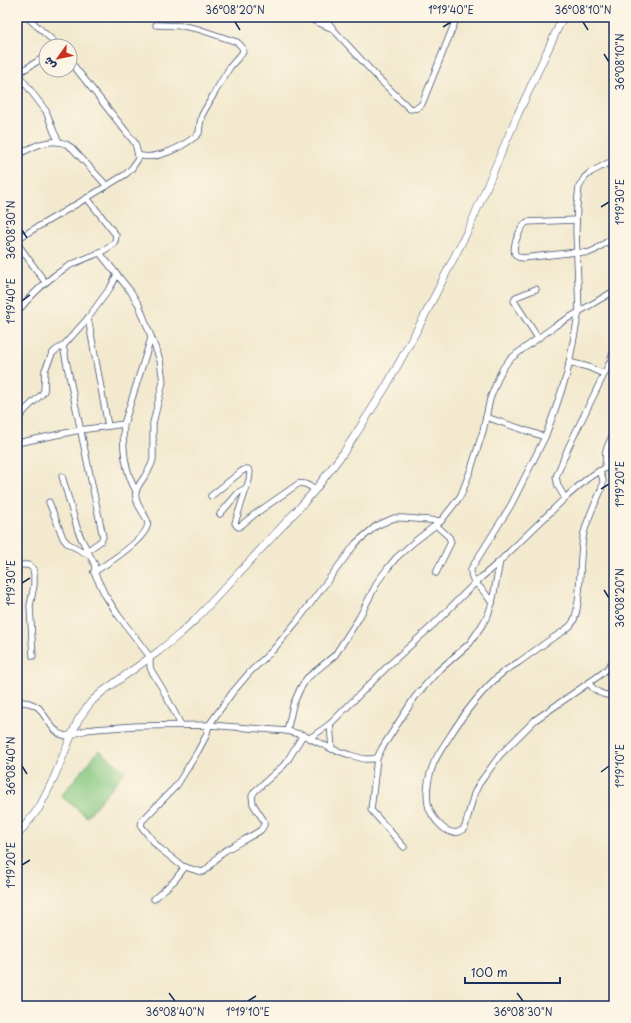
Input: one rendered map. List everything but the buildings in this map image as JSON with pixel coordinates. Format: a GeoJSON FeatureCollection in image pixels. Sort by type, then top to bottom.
{"type":"FeatureCollection","features":[{"type":"Feature","properties":{"kind":"street"},"geometry":{"type":"LineString","coordinates":[[27,17],[50,38]]}},
{"type":"Feature","properties":{"kind":"street"},"geometry":{"type":"LineString","coordinates":[[306,17],[333,29]]}},
{"type":"Feature","properties":{"kind":"street"},"geometry":{"type":"LineString","coordinates":[[323,17],[379,79],[410,109],[417,108],[422,104],[457,17]]}},
{"type":"Feature","properties":{"kind":"street"},"geometry":{"type":"LineString","coordinates":[[17,836],[39,808],[53,780],[78,720],[92,701],[171,641],[195,620],[301,506],[344,452],[387,385],[424,317],[470,226],[563,17]]}},
{"type":"Feature","properties":{"kind":"street"},"geometry":{"type":"LineString","coordinates":[[138,155],[152,156],[168,152],[196,136],[199,133],[202,115],[212,96],[226,72],[243,52],[242,47],[237,42],[198,29],[183,26],[156,25]]}},
{"type":"Feature","properties":{"kind":"street"},"geometry":{"type":"LineString","coordinates":[[38,61],[17,74],[46,111],[59,142]]}},
{"type":"Feature","properties":{"kind":"street"},"geometry":{"type":"LineString","coordinates":[[17,239],[126,174],[138,159],[135,143],[78,71]]}},
{"type":"Feature","properties":{"kind":"street"},"geometry":{"type":"LineString","coordinates":[[17,155],[42,142],[59,142],[66,144],[72,148],[107,186]]}},
{"type":"Feature","properties":{"kind":"street"},"geometry":{"type":"LineString","coordinates":[[492,603],[471,575],[472,567],[511,505],[530,469],[545,437],[556,406],[567,374],[579,311],[576,220],[579,187],[585,177],[591,172],[614,160]]}},
{"type":"Feature","properties":{"kind":"street"},"geometry":{"type":"LineString","coordinates":[[17,312],[45,282],[68,266],[100,252],[114,243],[116,235],[88,198]]}},
{"type":"Feature","properties":{"kind":"street"},"geometry":{"type":"LineString","coordinates":[[576,220],[527,222],[523,225],[517,237],[514,247],[516,256],[520,258],[577,252],[588,253],[614,238]]}},
{"type":"Feature","properties":{"kind":"street"},"geometry":{"type":"LineString","coordinates":[[17,243],[45,282]]}},
{"type":"Feature","properties":{"kind":"street"},"geometry":{"type":"LineString","coordinates":[[100,252],[131,292],[139,305],[160,360],[163,382],[153,423],[152,465],[136,491]]}},
{"type":"Feature","properties":{"kind":"street"},"geometry":{"type":"LineString","coordinates":[[17,420],[42,394],[45,370],[54,351],[63,346],[88,318],[110,288],[117,274]]}},
{"type":"Feature","properties":{"kind":"street"},"geometry":{"type":"LineString","coordinates":[[536,289],[516,297],[514,301],[538,338]]}},
{"type":"Feature","properties":{"kind":"street"},"geometry":{"type":"LineString","coordinates":[[287,731],[293,705],[300,689],[307,678],[335,655],[359,618],[378,581],[386,569],[414,542],[439,523],[461,495],[483,430],[490,399],[503,368],[509,360],[538,338],[579,311],[614,291]]}},
{"type":"Feature","properties":{"kind":"street"},"geometry":{"type":"LineString","coordinates":[[88,318],[108,426]]}},
{"type":"Feature","properties":{"kind":"street"},"geometry":{"type":"LineString","coordinates":[[94,572],[128,548],[142,536],[148,526],[148,520],[136,499],[136,491],[127,470],[123,441],[124,424],[151,338]]}},
{"type":"Feature","properties":{"kind":"street"},"geometry":{"type":"LineString","coordinates":[[63,346],[102,537],[101,541],[88,553]]}},
{"type":"Feature","properties":{"kind":"street"},"geometry":{"type":"LineString","coordinates":[[565,498],[558,486],[556,477],[568,448],[610,362],[614,349]]}},
{"type":"Feature","properties":{"kind":"street"},"geometry":{"type":"LineString","coordinates":[[569,362],[604,374]]}},
{"type":"Feature","properties":{"kind":"street"},"geometry":{"type":"LineString","coordinates":[[486,417],[545,437]]}},
{"type":"Feature","properties":{"kind":"street"},"geometry":{"type":"LineString","coordinates":[[17,443],[80,430],[124,424]]}},
{"type":"Feature","properties":{"kind":"street"},"geometry":{"type":"LineString","coordinates":[[614,431],[606,450],[602,469],[603,485],[592,510],[584,535],[577,604],[572,624],[502,674],[476,699],[456,726],[441,749],[432,768],[428,788],[429,808],[440,826],[446,830],[454,832],[460,832],[463,830],[466,827],[474,794],[479,784],[500,755],[535,720],[607,669],[614,660]]}},
{"type":"Feature","properties":{"kind":"street"},"geometry":{"type":"LineString","coordinates":[[310,738],[330,724],[369,684],[433,625],[565,498],[588,478],[602,469],[613,465],[614,458]]}},
{"type":"Feature","properties":{"kind":"street"},"geometry":{"type":"LineString","coordinates":[[211,496],[242,471],[247,469],[250,472],[250,478],[235,522],[238,527],[298,484],[308,484],[315,490]]}},
{"type":"Feature","properties":{"kind":"street"},"geometry":{"type":"LineString","coordinates":[[62,476],[78,530],[94,563],[94,572],[105,595],[118,615],[150,657],[151,670],[181,725]]}},
{"type":"Feature","properties":{"kind":"street"},"geometry":{"type":"LineString","coordinates":[[220,514],[239,492],[246,488]]}},
{"type":"Feature","properties":{"kind":"street"},"geometry":{"type":"LineString","coordinates":[[49,502],[63,538],[67,543],[88,553]]}},
{"type":"Feature","properties":{"kind":"street"},"geometry":{"type":"LineString","coordinates":[[303,735],[284,765],[255,791],[252,796],[253,804],[264,820],[264,825],[261,830],[223,852],[203,872],[182,866],[158,847],[143,830],[141,824],[148,814],[177,785],[206,736],[209,725],[236,688],[248,673],[273,650],[356,543],[367,533],[376,526],[394,518],[439,523],[449,537],[451,543],[436,573]]}},
{"type":"Feature","properties":{"kind":"street"},"geometry":{"type":"LineString","coordinates":[[404,848],[371,810],[377,758],[415,697],[437,672],[470,643],[478,632],[488,615],[492,603],[500,561]]}},
{"type":"Feature","properties":{"kind":"street"},"geometry":{"type":"LineString","coordinates":[[17,565],[30,566],[33,569],[34,574],[34,585],[30,606],[33,656]]}},
{"type":"Feature","properties":{"kind":"street"},"geometry":{"type":"LineString","coordinates":[[588,683],[602,694],[609,696],[614,695]]}},
{"type":"Feature","properties":{"kind":"street"},"geometry":{"type":"LineString","coordinates":[[17,701],[34,705],[39,708],[53,728],[60,734],[66,736],[95,729],[136,726],[209,725],[287,731],[303,735],[332,749],[350,755],[371,759],[377,758]]}},
{"type":"Feature","properties":{"kind":"street"},"geometry":{"type":"LineString","coordinates":[[330,724],[332,749]]}},
{"type":"Feature","properties":{"kind":"street"},"geometry":{"type":"LineString","coordinates":[[154,899],[174,881],[185,867]]}},
{"type":"Feature","properties":{"kind":"green space"},"geometry":{"type":"Polygon","coordinates":[[[99,750],[125,771],[87,817],[61,796],[99,750]]]}}]}
